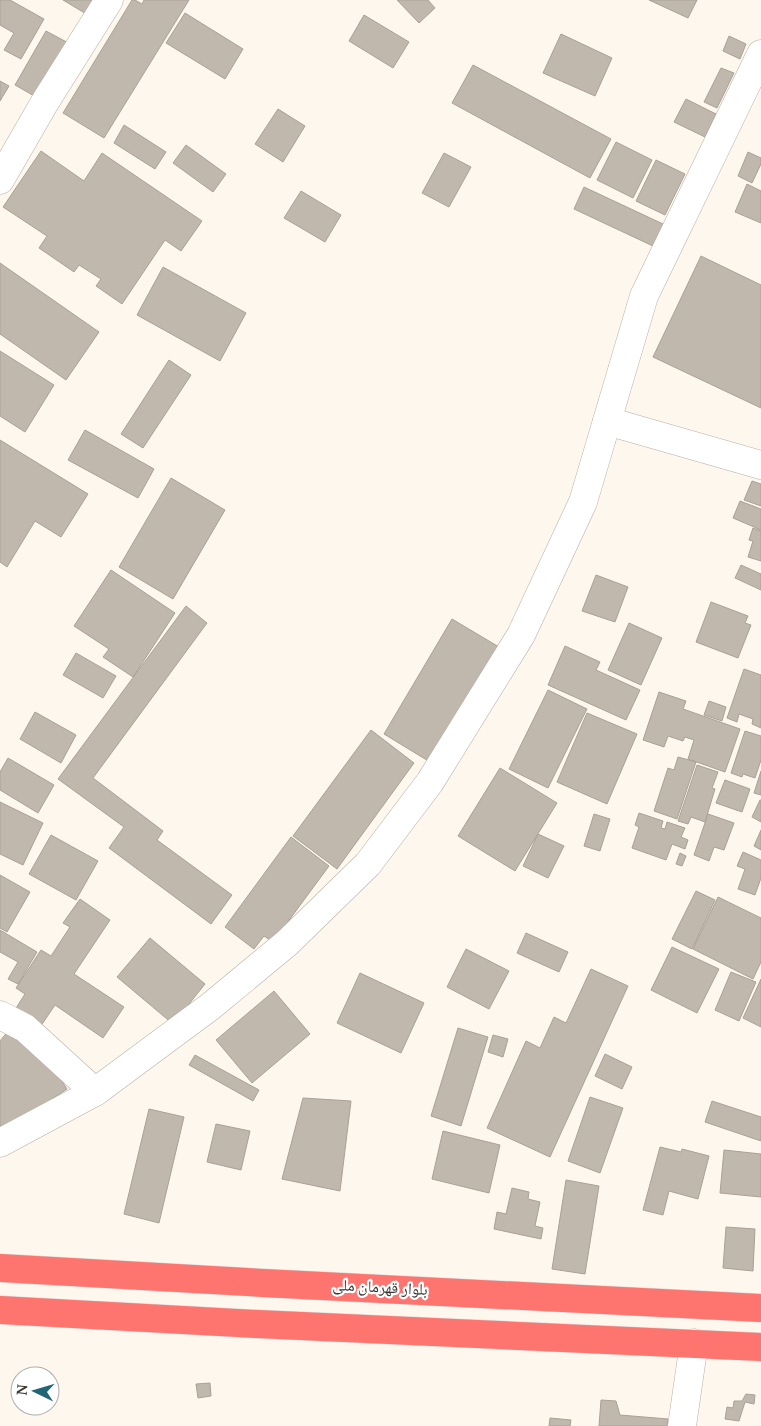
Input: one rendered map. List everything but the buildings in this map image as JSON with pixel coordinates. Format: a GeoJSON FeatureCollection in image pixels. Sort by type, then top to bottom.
{"type":"FeatureCollection","features":[{"type":"Feature","properties":{"kind":"highway","name":"بلوار قهرمان ملی"},"geometry":{"type":"LineString","coordinates":[[0,1268],[263,1284],[761,1308]]}},
{"type":"Feature","properties":{"kind":"highway"},"geometry":{"type":"LineString","coordinates":[[0,1310],[761,1347]]}},
{"type":"Feature","properties":{"kind":"street"},"geometry":{"type":"LineString","coordinates":[[0,180],[45,102],[109,0]]}},
{"type":"Feature","properties":{"kind":"street"},"geometry":{"type":"LineString","coordinates":[[0,1143],[95,1092],[211,1006],[287,943],[368,864],[430,782],[520,636],[583,502],[644,296],[761,54]]}},
{"type":"Feature","properties":{"kind":"street"},"geometry":{"type":"LineString","coordinates":[[607,421],[761,465]]}},
{"type":"Feature","properties":{"kind":"street"},"geometry":{"type":"LineString","coordinates":[[0,1015],[25,1028],[95,1092]]}},
{"type":"Feature","properties":{"kind":"street"},"geometry":{"type":"LineString","coordinates":[[682,1426],[694,1343]]}}]}
